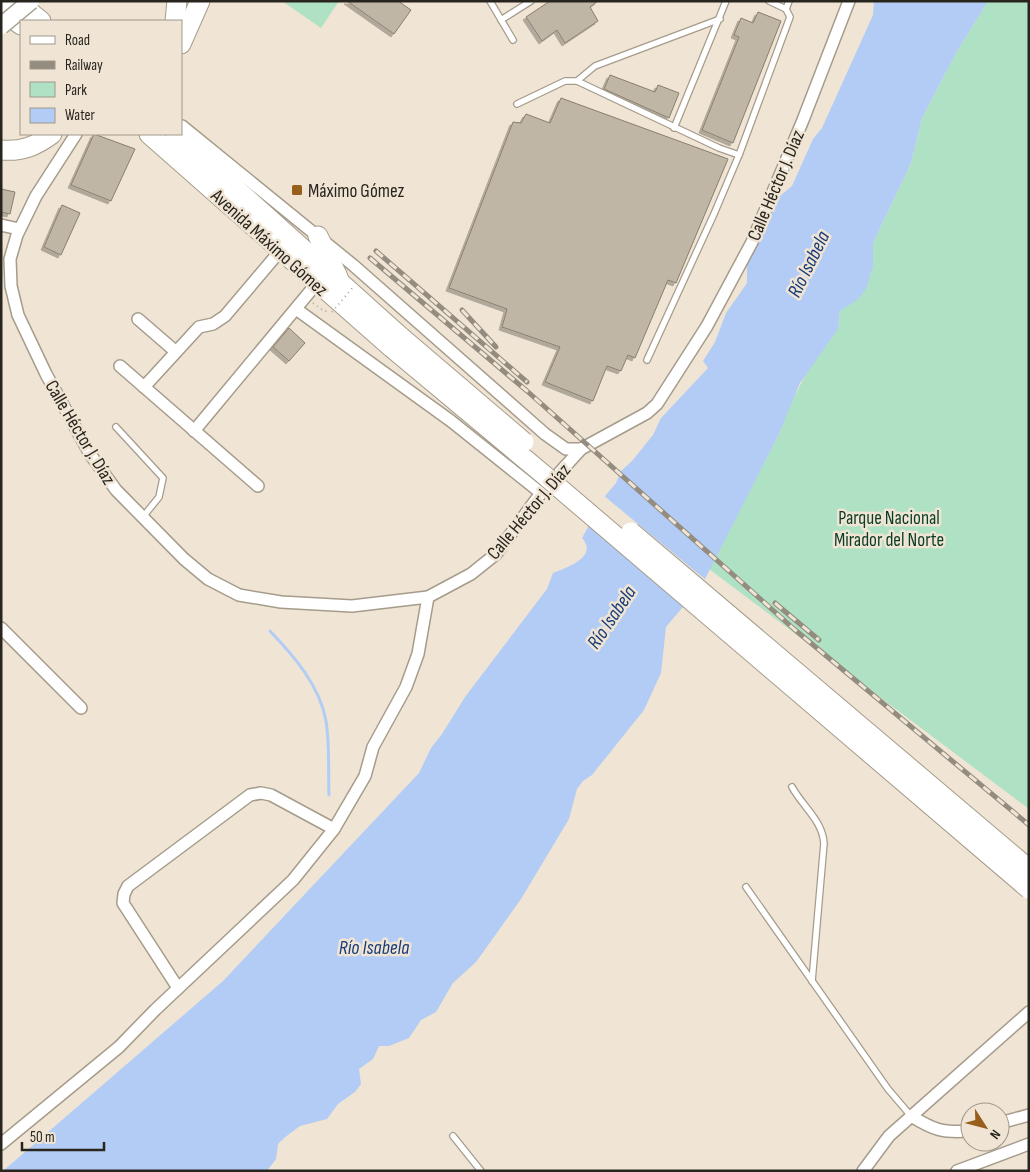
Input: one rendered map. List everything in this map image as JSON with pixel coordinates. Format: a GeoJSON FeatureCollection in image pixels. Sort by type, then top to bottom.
{"type":"FeatureCollection","features":[{"type":"Feature","properties":{"kind":"main road"},"geometry":{"type":"LineString","coordinates":[[16,1],[40,20]]}},
{"type":"Feature","properties":{"kind":"main road"},"geometry":{"type":"LineString","coordinates":[[1,26],[31,1]]}},
{"type":"Feature","properties":{"kind":"main road"},"geometry":{"type":"LineString","coordinates":[[175,20],[176,1]]}},
{"type":"Feature","properties":{"kind":"main road"},"geometry":{"type":"LineString","coordinates":[[182,42],[200,1]]}},
{"type":"Feature","properties":{"kind":"main road"},"geometry":{"type":"LineString","coordinates":[[1,10],[20,24]]}},
{"type":"Feature","properties":{"kind":"main road"},"geometry":{"type":"LineString","coordinates":[[182,126],[206,162]]}},
{"type":"Feature","properties":{"kind":"main road"},"geometry":{"type":"LineString","coordinates":[[1,150],[17,152],[37,146],[51,135]]}},
{"type":"Feature","properties":{"kind":"main road","name":"Avenida Máximo Gómez"},"geometry":{"type":"LineString","coordinates":[[150,135],[317,283],[396,343]]}},
{"type":"Feature","properties":{"kind":"main road","name":"Avenida Máximo Gómez"},"geometry":{"type":"LineString","coordinates":[[176,135],[349,286],[396,343]]}},
{"type":"Feature","properties":{"kind":"main road"},"geometry":{"type":"LineString","coordinates":[[318,236],[349,286]]}},
{"type":"Feature","properties":{"kind":"main road"},"geometry":{"type":"LineString","coordinates":[[396,343],[1029,869]]}},
{"type":"Feature","properties":{"kind":"main road"},"geometry":{"type":"LineString","coordinates":[[396,343],[543,474],[1029,889]]}},
{"type":"Feature","properties":{"kind":"street","name":"Calle Héctor J. Díaz"},"geometry":{"type":"LineString","coordinates":[[75,135],[36,196],[19,229],[6,270],[18,315],[46,374],[90,454],[116,490],[142,518],[208,579],[239,596],[281,602],[352,606],[428,597],[471,574],[496,554],[541,493],[581,449],[647,413],[657,404],[707,326],[752,242],[803,120],[848,1]]}},
{"type":"Feature","properties":{"kind":"street"},"geometry":{"type":"LineString","coordinates":[[182,126],[318,236],[545,434],[566,449],[581,449]]}},
{"type":"Feature","properties":{"kind":"street"},"geometry":{"type":"LineString","coordinates":[[1,225],[19,229]]}},
{"type":"Feature","properties":{"kind":"street"},"geometry":{"type":"LineString","coordinates":[[144,387],[199,327],[213,324],[225,316],[280,251]]}},
{"type":"Feature","properties":{"kind":"street"},"geometry":{"type":"LineString","coordinates":[[194,431],[317,283]]}},
{"type":"Feature","properties":{"kind":"street"},"geometry":{"type":"LineString","coordinates":[[296,309],[451,421],[541,493]]}},
{"type":"Feature","properties":{"kind":"street"},"geometry":{"type":"LineString","coordinates":[[138,319],[175,351]]}},
{"type":"Feature","properties":{"kind":"street"},"geometry":{"type":"LineString","coordinates":[[120,366],[258,486]]}},
{"type":"Feature","properties":{"kind":"street"},"geometry":{"type":"LineString","coordinates":[[1,1144],[119,1047],[178,988],[293,880],[334,829],[365,776],[373,747],[406,687],[418,654],[428,597]]}},
{"type":"Feature","properties":{"kind":"street"},"geometry":{"type":"LineString","coordinates":[[1,628],[81,708]]}},
{"type":"Feature","properties":{"kind":"street"},"geometry":{"type":"LineString","coordinates":[[178,988],[123,903],[124,894],[128,886],[250,795],[261,793],[271,795],[334,829]]}},
{"type":"Feature","properties":{"kind":"street"},"geometry":{"type":"LineString","coordinates":[[863,1171],[889,1136],[1029,1012]]}},
{"type":"Feature","properties":{"kind":"street"},"geometry":{"type":"LineString","coordinates":[[1010,1120],[1029,1115]]}},
{"type":"Feature","properties":{"kind":"street"},"geometry":{"type":"LineString","coordinates":[[911,1116],[929,1127],[948,1133],[960,1132]]}},
{"type":"Feature","properties":{"kind":"street"},"geometry":{"type":"LineString","coordinates":[[956,1171],[1029,1144]]}},
{"type":"Feature","properties":{"kind":"lane"},"geometry":{"type":"LineString","coordinates":[[490,1],[513,40]]}},
{"type":"Feature","properties":{"kind":"lane"},"geometry":{"type":"LineString","coordinates":[[501,20],[530,1]]}},
{"type":"Feature","properties":{"kind":"lane"},"geometry":{"type":"LineString","coordinates":[[674,128],[726,1]]}},
{"type":"Feature","properties":{"kind":"lane"},"geometry":{"type":"LineString","coordinates":[[647,360],[739,155],[790,17],[786,9],[770,1]]}},
{"type":"Feature","properties":{"kind":"lane"},"geometry":{"type":"LineString","coordinates":[[786,9],[789,1]]}},
{"type":"Feature","properties":{"kind":"lane"},"geometry":{"type":"LineString","coordinates":[[577,81],[595,66],[720,19]]}},
{"type":"Feature","properties":{"kind":"lane"},"geometry":{"type":"LineString","coordinates":[[517,104],[565,81],[577,81],[674,128],[739,155]]}},
{"type":"Feature","properties":{"kind":"lane"},"geometry":{"type":"LineString","coordinates":[[116,427],[163,478],[159,497],[142,518]]}},
{"type":"Feature","properties":{"kind":"lane"},"geometry":{"type":"LineString","coordinates":[[792,787],[800,802],[818,821],[823,831],[824,843],[812,982]]}},
{"type":"Feature","properties":{"kind":"lane"},"geometry":{"type":"LineString","coordinates":[[746,887],[888,1088],[911,1116]]}},
{"type":"Feature","properties":{"kind":"lane"},"geometry":{"type":"LineString","coordinates":[[452,1136],[481,1171]]}},
{"type":"Feature","properties":{"kind":"path"},"geometry":{"type":"LineString","coordinates":[[332,312],[349,286]]}},
{"type":"Feature","properties":{"kind":"green space"},"geometry":{"type":"Polygon","coordinates":[[[282,1],[339,1],[321,28],[282,1]]]}},
{"type":"Feature","properties":{"kind":"green space","name":"Parque Nacional Mirador del Norte"},"geometry":{"type":"Polygon","coordinates":[[[988,1],[1029,1],[1029,809],[709,569],[778,436],[788,409],[808,370],[838,329],[840,311],[871,274],[873,243],[911,163],[922,118],[956,53],[988,1]]]}},
{"type":"Feature","properties":{"kind":"water","name":"Río Isabela"},"geometry":{"type":"Polygon","coordinates":[[[874,1],[988,1],[956,53],[922,118],[911,163],[873,243],[873,266],[866,289],[858,299],[840,311],[838,329],[800,383],[778,436],[703,583],[666,627],[661,673],[644,710],[592,775],[583,781],[577,789],[569,819],[521,899],[476,962],[453,983],[436,1012],[421,1020],[409,1038],[389,1046],[379,1046],[373,1059],[359,1069],[361,1084],[355,1092],[338,1104],[327,1119],[300,1126],[278,1144],[276,1159],[267,1171],[3,1171],[223,981],[419,773],[431,748],[465,697],[547,589],[553,573],[572,565],[584,556],[586,545],[582,538],[605,496],[616,483],[621,471],[632,461],[653,435],[661,418],[708,368],[703,361],[715,342],[726,313],[747,283],[747,256],[774,201],[792,186],[813,139],[822,128],[873,15],[874,1]]]}},
{"type":"Feature","properties":{"kind":"pier"},"geometry":{"type":"Polygon","coordinates":[[[603,495],[707,581],[705,584],[587,523],[603,495]]]}},
{"type":"Feature","properties":{"kind":"building"},"geometry":{"type":"Polygon","coordinates":[[[347,1],[398,1],[411,10],[394,34],[347,1]]]}},
{"type":"Feature","properties":{"kind":"building"},"geometry":{"type":"Polygon","coordinates":[[[550,1],[598,1],[590,7],[598,21],[565,43],[557,30],[542,41],[526,17],[550,1]]]}},
{"type":"Feature","properties":{"kind":"building"},"geometry":{"type":"Polygon","coordinates":[[[758,12],[781,21],[733,143],[702,130],[739,37],[734,35],[741,18],[753,23],[758,12]]]}},
{"type":"Feature","properties":{"kind":"building"},"geometry":{"type":"Polygon","coordinates":[[[610,75],[655,92],[658,85],[679,93],[669,118],[604,89],[610,75]]]}},
{"type":"Feature","properties":{"kind":"building"},"geometry":{"type":"Polygon","coordinates":[[[561,98],[728,159],[676,283],[668,280],[635,358],[628,355],[621,371],[607,366],[593,401],[545,382],[560,347],[502,327],[507,309],[449,288],[513,122],[521,123],[526,114],[550,123],[561,98]]]}},
{"type":"Feature","properties":{"kind":"building"},"geometry":{"type":"Polygon","coordinates":[[[94,135],[135,149],[111,201],[71,185],[94,135]]]}},
{"type":"Feature","properties":{"kind":"building"},"geometry":{"type":"Polygon","coordinates":[[[1,189],[15,192],[10,214],[1,212],[1,189]]]}},
{"type":"Feature","properties":{"kind":"building"},"geometry":{"type":"Polygon","coordinates":[[[62,205],[80,213],[61,255],[44,247],[62,205]]]}},
{"type":"Feature","properties":{"kind":"building"},"geometry":{"type":"Polygon","coordinates":[[[289,328],[305,343],[289,361],[273,347],[289,328]]]}},
{"type":"Feature","properties":{"kind":"waterway"},"geometry":{"type":"LineString","coordinates":[[270,631],[305,672],[323,708],[328,739],[329,795]]}},
{"type":"Feature","properties":{"kind":"railway"},"geometry":{"type":"LineString","coordinates":[[376,251],[527,382]]}},
{"type":"Feature","properties":{"kind":"railway"},"geometry":{"type":"LineString","coordinates":[[370,258],[527,391],[794,629],[1029,825]]}},
{"type":"Feature","properties":{"kind":"railway"},"geometry":{"type":"LineString","coordinates":[[462,310],[496,347]]}},
{"type":"Feature","properties":{"kind":"railway"},"geometry":{"type":"LineString","coordinates":[[775,603],[819,640]]}},
{"type":"Feature","properties":{"kind":"place","name":"Máximo Gómez"},"geometry":{"type":"Point","coordinates":[297,190]}}]}
